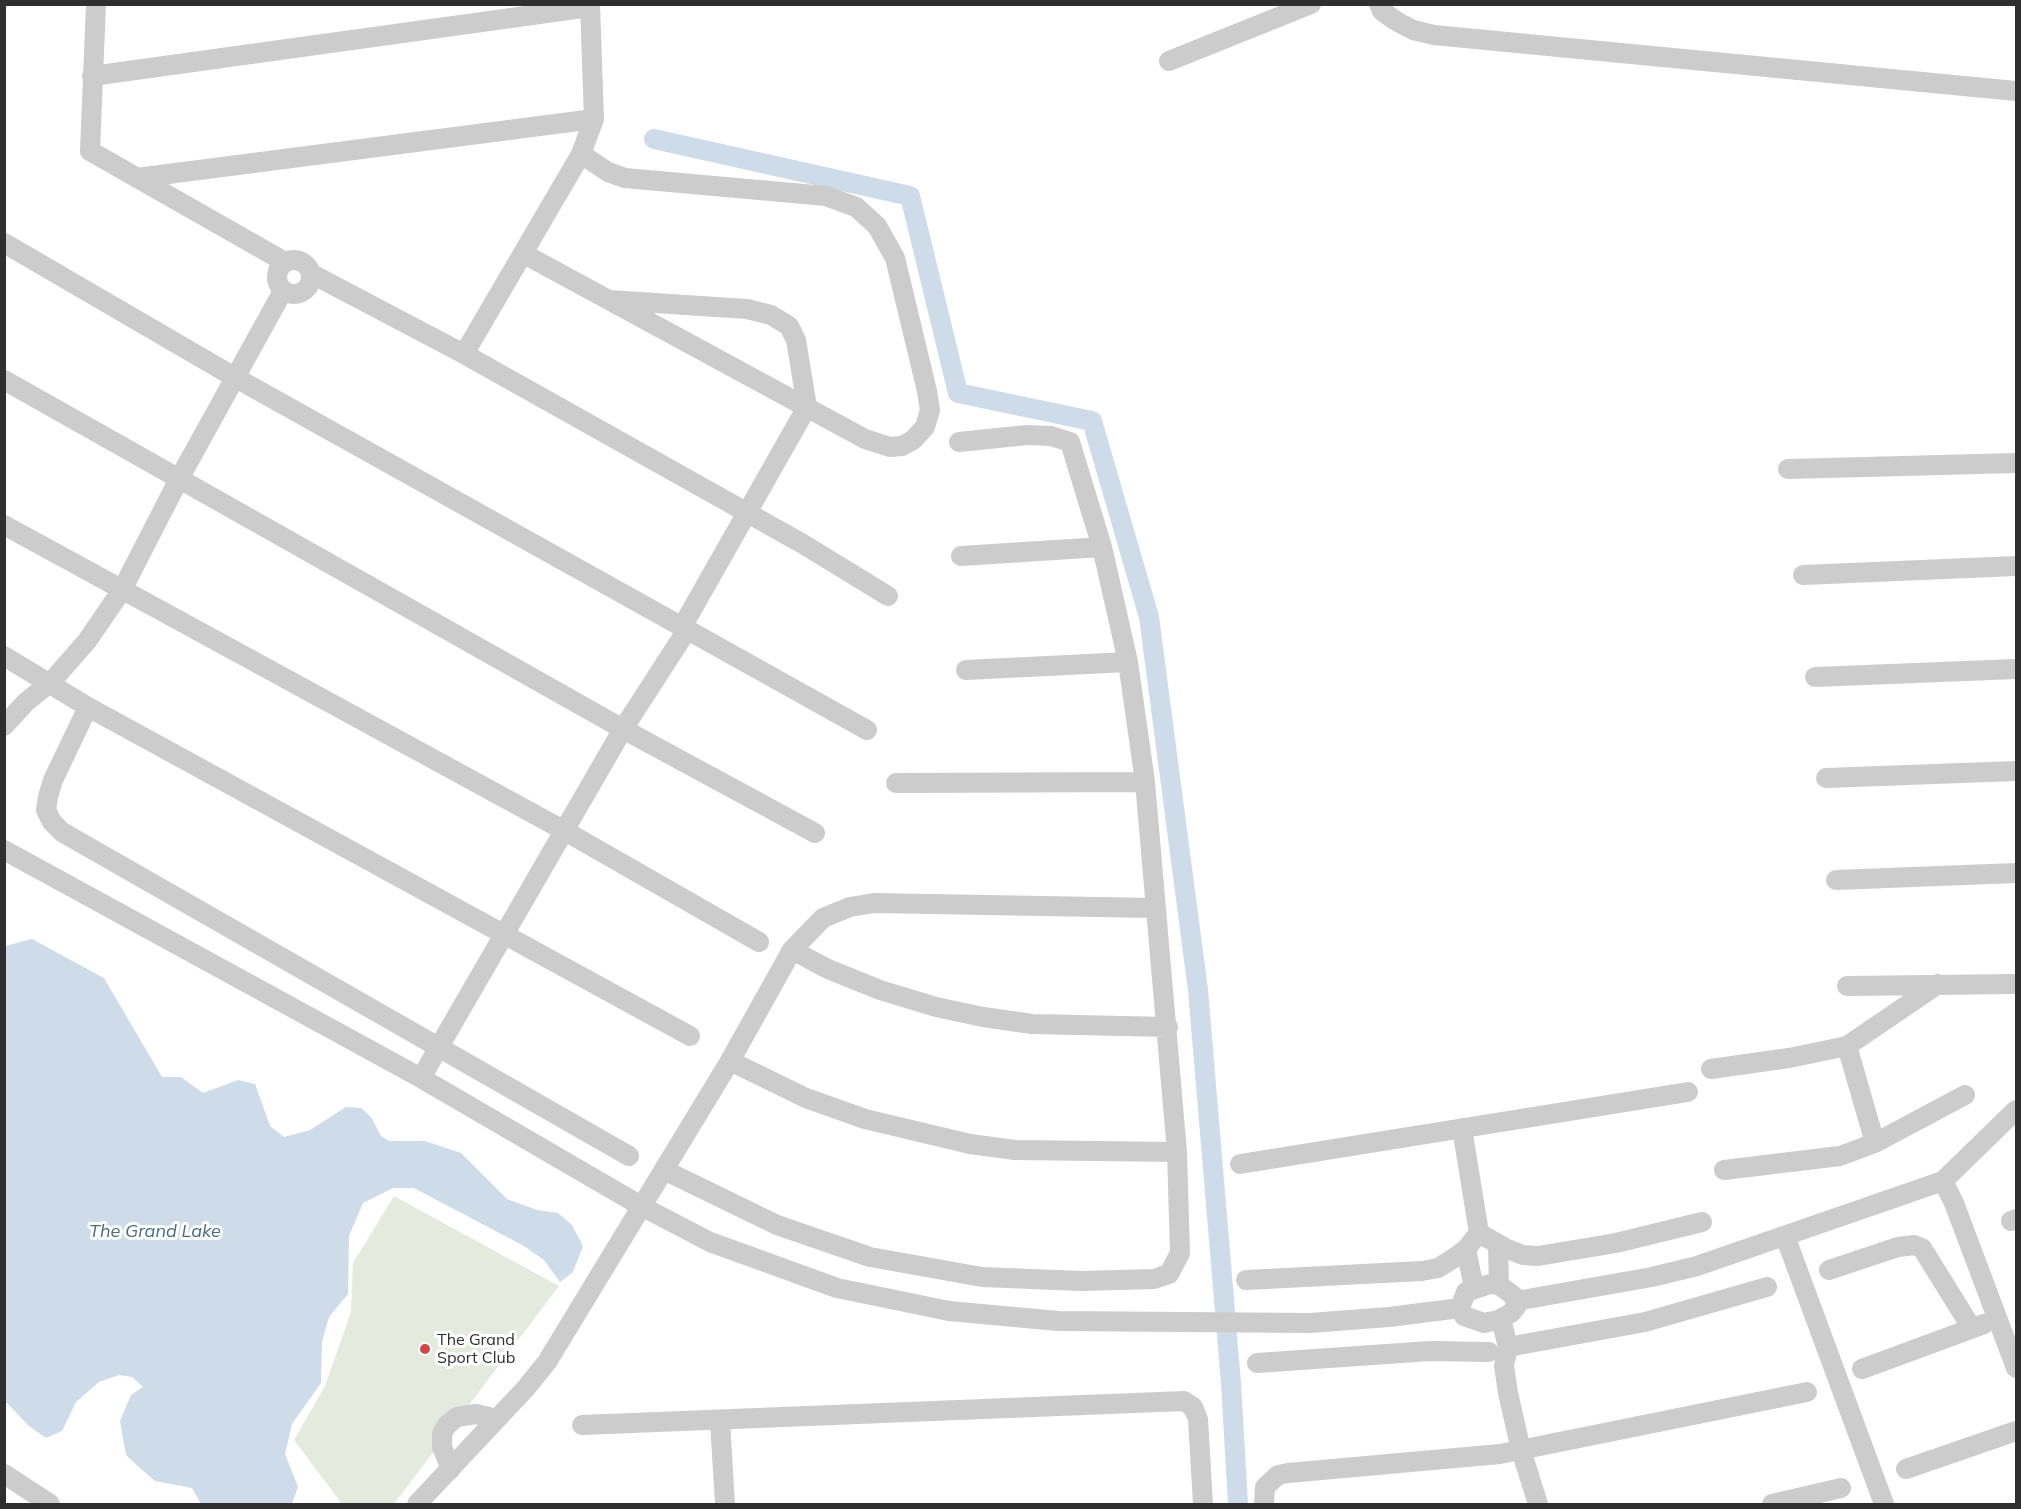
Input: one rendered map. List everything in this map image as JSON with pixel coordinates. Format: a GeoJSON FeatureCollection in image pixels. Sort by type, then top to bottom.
{"type":"FeatureCollection","features":[{"type":"Feature","properties":{"kind":"street"},"geometry":{"type":"LineString","coordinates":[[96,4],[88,148],[93,154],[285,262],[302,261],[312,274],[464,354],[747,513],[888,596]]}},
{"type":"Feature","properties":{"kind":"street"},"geometry":{"type":"LineString","coordinates":[[1169,61],[1311,4]]}},
{"type":"Feature","properties":{"kind":"street"},"geometry":{"type":"LineString","coordinates":[[1379,4],[1396,21],[1413,30],[1434,35],[2016,91]]}},
{"type":"Feature","properties":{"kind":"street"},"geometry":{"type":"LineString","coordinates":[[92,76],[590,6],[594,118],[581,154],[464,354]]}},
{"type":"Feature","properties":{"kind":"street"},"geometry":{"type":"LineString","coordinates":[[136,178],[594,118]]}},
{"type":"Feature","properties":{"kind":"street"},"geometry":{"type":"LineString","coordinates":[[524,254],[865,439],[890,447],[913,440],[925,427],[930,410],[927,392],[895,258],[877,226],[856,207],[826,196],[625,178],[608,171],[581,154]]}},
{"type":"Feature","properties":{"kind":"street"},"geometry":{"type":"LineString","coordinates":[[4,243],[236,378],[867,730]]}},
{"type":"Feature","properties":{"kind":"street"},"geometry":{"type":"LineString","coordinates":[[285,262],[276,276],[283,291],[299,294],[307,290],[312,274]]}},
{"type":"Feature","properties":{"kind":"street"},"geometry":{"type":"LineString","coordinates":[[4,726],[26,702],[51,682],[87,641],[122,590],[179,479],[283,291]]}},
{"type":"Feature","properties":{"kind":"street"},"geometry":{"type":"LineString","coordinates":[[421,1078],[623,729],[687,630],[686,620],[807,407],[796,340],[789,326],[771,315],[747,309],[609,300]]}},
{"type":"Feature","properties":{"kind":"street"},"geometry":{"type":"LineString","coordinates":[[4,380],[623,729],[815,833]]}},
{"type":"Feature","properties":{"kind":"street"},"geometry":{"type":"LineString","coordinates":[[664,1170],[777,1224],[870,1257],[982,1277],[1081,1281],[1144,1279],[1169,1274],[1180,1253],[1177,1152],[1168,1027],[1155,908],[1145,782],[1128,662],[1102,547],[1070,442],[1051,436],[1027,435],[959,442]]}},
{"type":"Feature","properties":{"kind":"street"},"geometry":{"type":"LineString","coordinates":[[1788,469],[2016,463]]}},
{"type":"Feature","properties":{"kind":"street"},"geometry":{"type":"LineString","coordinates":[[4,525],[565,831],[759,942]]}},
{"type":"Feature","properties":{"kind":"street"},"geometry":{"type":"LineString","coordinates":[[961,556],[1102,547]]}},
{"type":"Feature","properties":{"kind":"street"},"geometry":{"type":"LineString","coordinates":[[1803,575],[2016,566]]}},
{"type":"Feature","properties":{"kind":"street"},"geometry":{"type":"LineString","coordinates":[[4,656],[51,682],[88,707],[690,1036]]}},
{"type":"Feature","properties":{"kind":"street"},"geometry":{"type":"LineString","coordinates":[[966,670],[1128,662]]}},
{"type":"Feature","properties":{"kind":"street"},"geometry":{"type":"LineString","coordinates":[[1815,677],[2016,669]]}},
{"type":"Feature","properties":{"kind":"street"},"geometry":{"type":"LineString","coordinates":[[88,707],[53,780],[46,810],[52,822],[62,832],[441,1046],[628,1156]]}},
{"type":"Feature","properties":{"kind":"street"},"geometry":{"type":"LineString","coordinates":[[1826,778],[2016,771]]}},
{"type":"Feature","properties":{"kind":"street"},"geometry":{"type":"LineString","coordinates":[[896,783],[1145,782]]}},
{"type":"Feature","properties":{"kind":"street"},"geometry":{"type":"LineString","coordinates":[[4,850],[421,1078],[641,1206],[710,1242],[837,1288],[949,1311],[1058,1321],[1310,1323],[1389,1317],[1461,1308]]}},
{"type":"Feature","properties":{"kind":"street"},"geometry":{"type":"LineString","coordinates":[[1836,880],[2016,873]]}},
{"type":"Feature","properties":{"kind":"street"},"geometry":{"type":"LineString","coordinates":[[417,1504],[547,1362],[730,1061],[792,950],[823,918],[850,907],[874,903],[1155,908]]}},
{"type":"Feature","properties":{"kind":"street"},"geometry":{"type":"LineString","coordinates":[[792,950],[828,969],[880,990],[936,1007],[983,1017],[1032,1024],[1168,1027]]}},
{"type":"Feature","properties":{"kind":"street"},"geometry":{"type":"LineString","coordinates":[[1711,1069],[1789,1058],[1847,1046],[1938,984]]}},
{"type":"Feature","properties":{"kind":"street"},"geometry":{"type":"LineString","coordinates":[[1847,986],[2016,984]]}},
{"type":"Feature","properties":{"kind":"street"},"geometry":{"type":"LineString","coordinates":[[1847,1046],[1875,1143]]}},
{"type":"Feature","properties":{"kind":"street"},"geometry":{"type":"LineString","coordinates":[[730,1061],[806,1098],[865,1119],[970,1144],[1015,1150],[1177,1152]]}},
{"type":"Feature","properties":{"kind":"street"},"geometry":{"type":"LineString","coordinates":[[1240,1164],[1688,1092]]}},
{"type":"Feature","properties":{"kind":"street"},"geometry":{"type":"LineString","coordinates":[[1724,1170],[1840,1156],[1875,1143],[1965,1095]]}},
{"type":"Feature","properties":{"kind":"street"},"geometry":{"type":"LineString","coordinates":[[1515,1301],[1652,1277],[1697,1266],[1943,1181],[2016,1110]]}},
{"type":"Feature","properties":{"kind":"street"},"geometry":{"type":"LineString","coordinates":[[1246,1280],[1422,1271],[1438,1268],[1466,1250],[1479,1233],[1462,1128]]}},
{"type":"Feature","properties":{"kind":"street"},"geometry":{"type":"LineString","coordinates":[[1943,1181],[2016,1368]]}},
{"type":"Feature","properties":{"kind":"street"},"geometry":{"type":"LineString","coordinates":[[1479,1233],[1523,1255],[1538,1256],[1616,1243],[1701,1222]]}},
{"type":"Feature","properties":{"kind":"street"},"geometry":{"type":"LineString","coordinates":[[1785,1236],[1884,1504]]}},
{"type":"Feature","properties":{"kind":"street"},"geometry":{"type":"LineString","coordinates":[[1498,1244],[1499,1285]]}},
{"type":"Feature","properties":{"kind":"street"},"geometry":{"type":"LineString","coordinates":[[1829,1270],[1898,1247],[1914,1245],[1922,1248],[1971,1327]]}},
{"type":"Feature","properties":{"kind":"street"},"geometry":{"type":"LineString","coordinates":[[1466,1250],[1474,1288]]}},
{"type":"Feature","properties":{"kind":"street"},"geometry":{"type":"LineString","coordinates":[[1499,1285],[1514,1296],[1515,1301],[1511,1313],[1493,1321],[1464,1316],[1461,1308],[1466,1293],[1474,1288],[1499,1285]]}},
{"type":"Feature","properties":{"kind":"street"},"geometry":{"type":"LineString","coordinates":[[1257,1363],[1430,1352],[1500,1355],[1563,1336],[1645,1322],[1767,1287]]}},
{"type":"Feature","properties":{"kind":"street"},"geometry":{"type":"LineString","coordinates":[[1862,1369],[1971,1327],[1999,1320]]}},
{"type":"Feature","properties":{"kind":"street"},"geometry":{"type":"LineString","coordinates":[[1493,1321],[1521,1450],[1538,1504]]}},
{"type":"Feature","properties":{"kind":"street"},"geometry":{"type":"LineString","coordinates":[[1264,1504],[1265,1486],[1278,1475],[1500,1454],[1807,1392]]}},
{"type":"Feature","properties":{"kind":"street"},"geometry":{"type":"LineString","coordinates":[[582,1425],[1184,1401],[1193,1407],[1198,1419],[1203,1504],[1197,1504]]}},
{"type":"Feature","properties":{"kind":"street"},"geometry":{"type":"LineString","coordinates":[[451,1469],[442,1447],[442,1434],[447,1425],[457,1417],[476,1414],[497,1419]]}},
{"type":"Feature","properties":{"kind":"street"},"geometry":{"type":"LineString","coordinates":[[720,1421],[725,1504]]}},
{"type":"Feature","properties":{"kind":"street"},"geometry":{"type":"LineString","coordinates":[[1906,1469],[2016,1431]]}},
{"type":"Feature","properties":{"kind":"street"},"geometry":{"type":"LineString","coordinates":[[4,1474],[50,1504]]}},
{"type":"Feature","properties":{"kind":"street"},"geometry":{"type":"LineString","coordinates":[[1772,1504],[1841,1488]]}},
{"type":"Feature","properties":{"kind":"shaded area","name":"The Grand Sport Club"},"geometry":{"type":"Polygon","coordinates":[[[394,1196],[559,1286],[394,1504],[342,1504],[294,1440],[325,1386],[351,1312],[353,1263],[394,1196]]]}},
{"type":"Feature","properties":{"kind":"water","name":"The Grand Lake"},"geometry":{"type":"Polygon","coordinates":[[[32,939],[104,978],[162,1077],[181,1077],[203,1093],[238,1080],[255,1084],[270,1126],[284,1137],[310,1130],[346,1107],[361,1108],[371,1117],[381,1136],[389,1141],[425,1141],[461,1153],[507,1199],[537,1210],[558,1213],[572,1225],[583,1246],[573,1272],[560,1282],[544,1260],[524,1246],[414,1188],[393,1188],[363,1203],[349,1236],[348,1294],[329,1317],[322,1341],[321,1383],[292,1424],[285,1454],[298,1487],[292,1504],[201,1504],[192,1488],[155,1481],[126,1455],[120,1421],[131,1395],[143,1387],[132,1377],[119,1375],[99,1382],[76,1402],[62,1431],[46,1438],[29,1426],[4,1400],[5,946],[32,939]]]}},
{"type":"Feature","properties":{"kind":"waterway"},"geometry":{"type":"LineString","coordinates":[[654,139],[910,196],[958,393],[1092,421],[1149,617],[1198,990],[1231,1383],[1238,1504]]}},
{"type":"Feature","properties":{"kind":"place","name":"The Grand Sport Club"},"geometry":{"type":"Point","coordinates":[425,1349]}}]}
